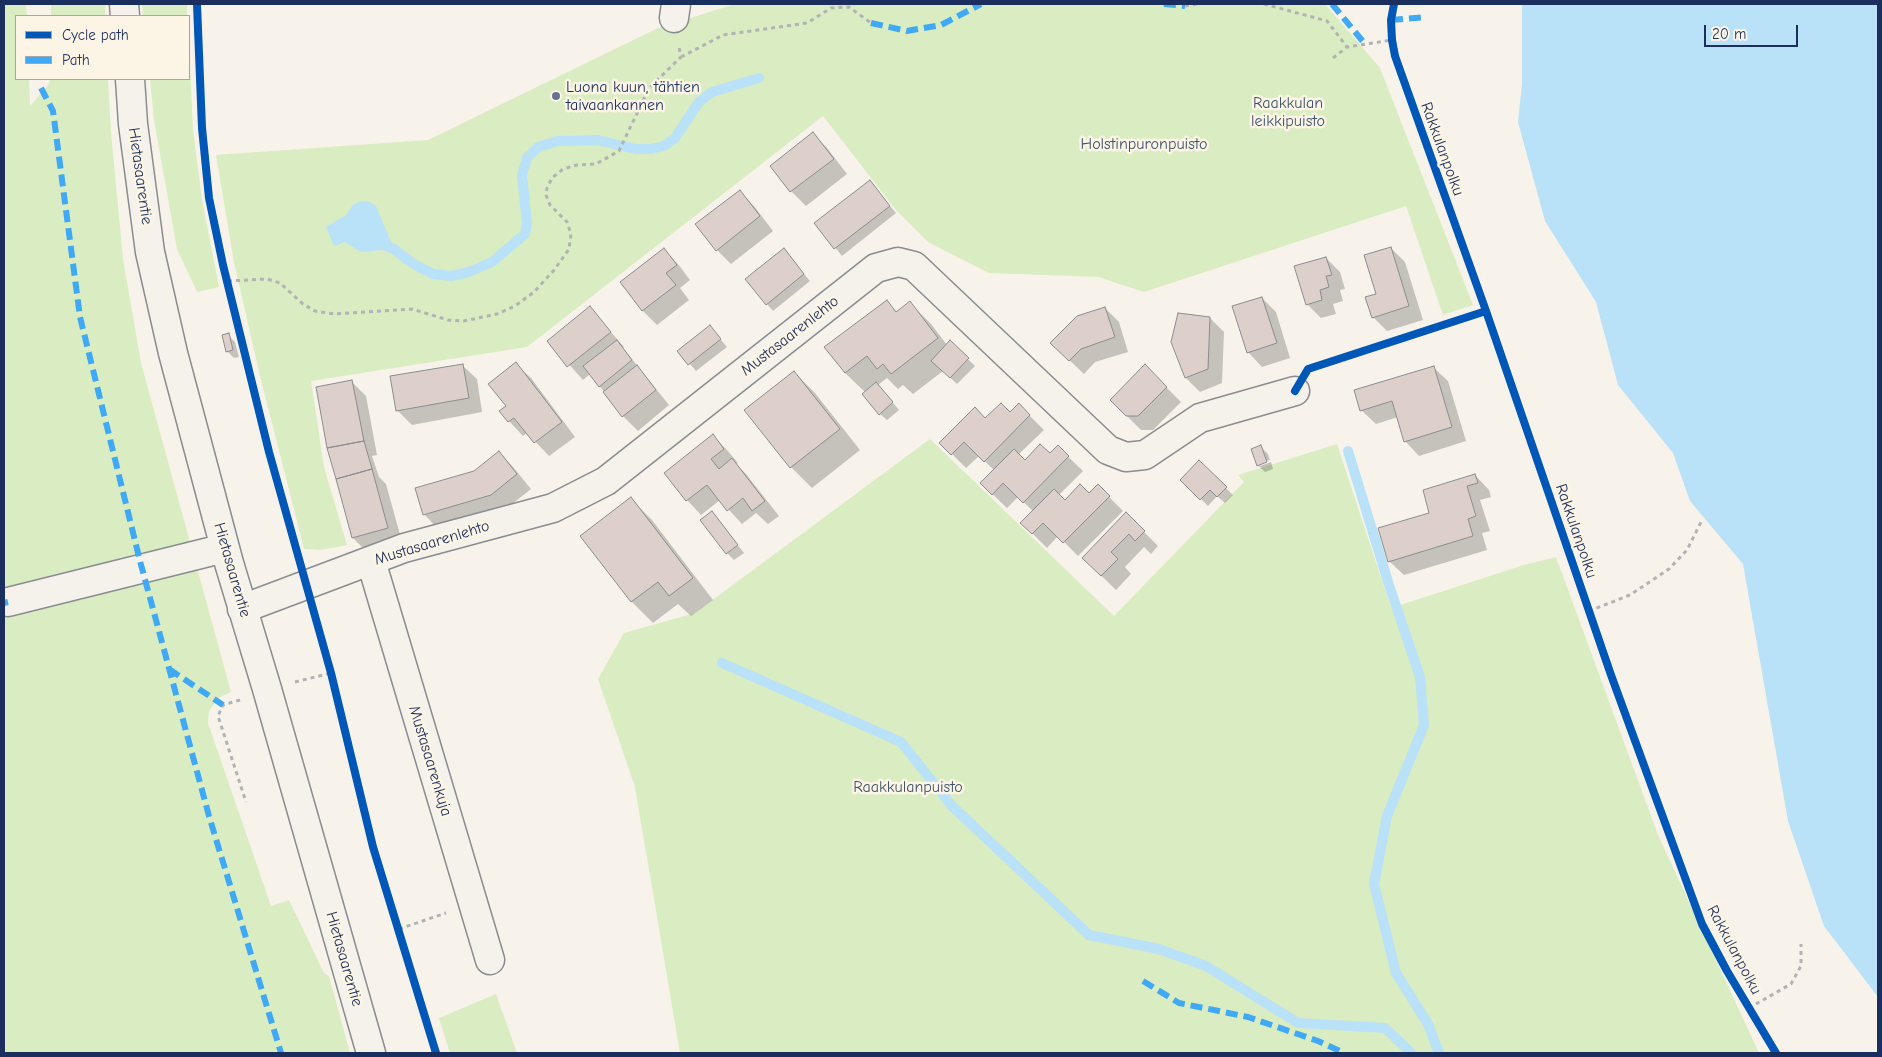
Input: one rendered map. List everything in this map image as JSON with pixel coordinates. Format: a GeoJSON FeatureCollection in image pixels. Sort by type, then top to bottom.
{"type":"FeatureCollection","features":[{"type":"Feature","properties":{"kind":"street","name":"Hietasaarentie"},"geometry":{"type":"LineString","coordinates":[[130,80],[133,124],[150,252],[173,353],[224,548],[371,1053]]}},
{"type":"Feature","properties":{"kind":"street","name":"Mustasaarenlehto"},"geometry":{"type":"LineString","coordinates":[[242,609],[404,548],[552,508],[606,481],[876,268],[898,262],[914,266],[1108,450],[1126,457],[1146,455],[1200,418],[1296,391]]}},
{"type":"Feature","properties":{"kind":"street"},"geometry":{"type":"LineString","coordinates":[[8,602],[224,548]]}},
{"type":"Feature","properties":{"kind":"street","name":"Mustasaarenkuja"},"geometry":{"type":"LineString","coordinates":[[371,561],[490,960]]}},
{"type":"Feature","properties":{"kind":"path"},"geometry":{"type":"LineString","coordinates":[[1185,6],[1197,4]]}},
{"type":"Feature","properties":{"kind":"path"},"geometry":{"type":"LineString","coordinates":[[1264,4],[1327,21],[1346,47]]}},
{"type":"Feature","properties":{"kind":"path"},"geometry":{"type":"LineString","coordinates":[[230,290],[226,277],[267,279],[280,283],[303,304],[315,311],[334,314],[412,308],[448,320],[464,321],[496,314],[514,306],[534,292],[555,269],[569,249],[571,234],[567,222],[550,205],[546,195],[552,178],[563,169],[577,165],[596,164],[619,151],[628,136],[649,88],[681,57],[723,35],[806,23],[831,8],[849,7],[871,23]]}},
{"type":"Feature","properties":{"kind":"path"},"geometry":{"type":"LineString","coordinates":[[675,11],[681,57]]}},
{"type":"Feature","properties":{"kind":"path"},"geometry":{"type":"LineString","coordinates":[[1333,58],[1346,47],[1392,40]]}},
{"type":"Feature","properties":{"kind":"path"},"geometry":{"type":"LineString","coordinates":[[1589,611],[1630,595],[1670,569],[1687,550],[1701,522]]}},
{"type":"Feature","properties":{"kind":"path"},"geometry":{"type":"LineString","coordinates":[[329,664],[334,682]]}},
{"type":"Feature","properties":{"kind":"path"},"geometry":{"type":"LineString","coordinates":[[399,930],[473,904]]}},
{"type":"Feature","properties":{"kind":"path"},"geometry":{"type":"LineString","coordinates":[[396,920],[401,938]]}},
{"type":"Feature","properties":{"kind":"path"},"geometry":{"type":"LineString","coordinates":[[1746,1004],[1791,984],[1801,966],[1801,944]]}},
{"type":"Feature","properties":{"kind":"green space"},"geometry":{"type":"Polygon","coordinates":[[[4,4],[26,4],[27,15],[15,15],[15,80],[29,80],[30,106],[49,84],[50,80],[108,80],[123,259],[141,363],[231,692],[220,697],[214,704],[209,711],[208,723],[271,906],[289,900],[324,973],[329,976],[350,1053],[4,1053],[4,4]]]}},
{"type":"Feature","properties":{"kind":"green space"},"geometry":{"type":"Polygon","coordinates":[[[51,4],[105,4],[105,15],[51,15],[51,4]]]}},
{"type":"Feature","properties":{"kind":"green space"},"geometry":{"type":"Polygon","coordinates":[[[142,4],[187,4],[187,15],[143,15],[142,4]]]}},
{"type":"Feature","properties":{"kind":"green space","name":"Holstinpuronpuisto"},"geometry":{"type":"Polygon","coordinates":[[[735,4],[1325,4],[1380,68],[1473,305],[1443,315],[1406,206],[1144,292],[1098,277],[989,273],[928,242],[896,210],[823,116],[527,347],[311,381],[324,467],[347,545],[321,550],[304,549],[259,372],[234,262],[216,155],[428,140],[658,28],[735,4]]]}},
{"type":"Feature","properties":{"kind":"green space"},"geometry":{"type":"Polygon","coordinates":[[[190,66],[193,130],[202,200],[219,287],[197,292],[177,249],[154,120],[150,80],[190,80],[190,66]]]}},
{"type":"Feature","properties":{"kind":"green space","name":"Raakkulanpuisto"},"geometry":{"type":"Polygon","coordinates":[[[930,439],[1114,616],[1244,482],[1238,475],[1337,444],[1391,608],[1524,565],[1556,557],[1658,835],[1759,1053],[680,1053],[635,787],[598,679],[624,633],[695,613],[930,439]]]}},
{"type":"Feature","properties":{"kind":"green space"},"geometry":{"type":"Polygon","coordinates":[[[496,994],[517,1053],[450,1053],[439,1018],[496,994]]]}},
{"type":"Feature","properties":{"kind":"water"},"geometry":{"type":"Polygon","coordinates":[[[1522,4],[1878,4],[1878,997],[1824,926],[1788,821],[1743,564],[1690,501],[1673,453],[1618,385],[1596,302],[1545,221],[1518,122],[1522,84],[1522,4]]]}},
{"type":"Feature","properties":{"kind":"water"},"geometry":{"type":"Polygon","coordinates":[[[361,201],[368,201],[376,206],[394,249],[361,252],[345,242],[334,246],[326,227],[346,215],[353,205],[361,201]]]}},
{"type":"Feature","properties":{"kind":"building"},"geometry":{"type":"Polygon","coordinates":[[[813,132],[834,159],[790,192],[770,166],[813,132]]]}},
{"type":"Feature","properties":{"kind":"building"},"geometry":{"type":"Polygon","coordinates":[[[870,180],[890,206],[834,249],[814,223],[870,180]]]}},
{"type":"Feature","properties":{"kind":"building"},"geometry":{"type":"Polygon","coordinates":[[[740,190],[760,216],[716,251],[695,224],[740,190]]]}},
{"type":"Feature","properties":{"kind":"building"},"geometry":{"type":"Polygon","coordinates":[[[1391,247],[1409,306],[1372,318],[1365,297],[1376,294],[1364,255],[1391,247]]]}},
{"type":"Feature","properties":{"kind":"building"},"geometry":{"type":"Polygon","coordinates":[[[664,248],[677,265],[666,273],[676,285],[642,311],[620,282],[664,248]]]}},
{"type":"Feature","properties":{"kind":"building"},"geometry":{"type":"Polygon","coordinates":[[[784,248],[804,274],[766,305],[745,279],[784,248]]]}},
{"type":"Feature","properties":{"kind":"building"},"geometry":{"type":"Polygon","coordinates":[[[1326,257],[1332,275],[1326,276],[1329,287],[1320,290],[1322,300],[1306,305],[1294,266],[1326,257]]]}},
{"type":"Feature","properties":{"kind":"building"},"geometry":{"type":"Polygon","coordinates":[[[1262,297],[1277,343],[1247,353],[1232,306],[1262,297]]]}},
{"type":"Feature","properties":{"kind":"building"},"geometry":{"type":"Polygon","coordinates":[[[887,300],[896,312],[910,301],[938,338],[891,374],[883,364],[877,369],[867,356],[845,373],[824,347],[887,300]]]}},
{"type":"Feature","properties":{"kind":"building"},"geometry":{"type":"Polygon","coordinates":[[[590,306],[611,332],[567,367],[547,341],[590,306]]]}},
{"type":"Feature","properties":{"kind":"building"},"geometry":{"type":"Polygon","coordinates":[[[1105,307],[1115,337],[1081,349],[1069,361],[1050,343],[1077,316],[1105,307]]]}},
{"type":"Feature","properties":{"kind":"building"},"geometry":{"type":"Polygon","coordinates":[[[1178,313],[1210,317],[1208,369],[1185,378],[1171,342],[1178,313]]]}},
{"type":"Feature","properties":{"kind":"building"},"geometry":{"type":"Polygon","coordinates":[[[710,325],[721,339],[688,365],[677,351],[710,325]]]}},
{"type":"Feature","properties":{"kind":"building"},"geometry":{"type":"Polygon","coordinates":[[[229,333],[233,350],[226,352],[222,335],[229,333]]]}},
{"type":"Feature","properties":{"kind":"building"},"geometry":{"type":"Polygon","coordinates":[[[617,340],[632,360],[599,387],[583,366],[617,340]]]}},
{"type":"Feature","properties":{"kind":"building"},"geometry":{"type":"Polygon","coordinates":[[[950,340],[969,358],[950,378],[931,361],[950,340]]]}},
{"type":"Feature","properties":{"kind":"building"},"geometry":{"type":"Polygon","coordinates":[[[516,362],[562,422],[534,443],[514,418],[508,422],[499,411],[506,406],[488,384],[516,362]]]}},
{"type":"Feature","properties":{"kind":"building"},"geometry":{"type":"Polygon","coordinates":[[[463,364],[469,398],[396,411],[390,376],[463,364]]]}},
{"type":"Feature","properties":{"kind":"building"},"geometry":{"type":"Polygon","coordinates":[[[1145,364],[1167,387],[1138,416],[1126,416],[1110,400],[1145,364]]]}},
{"type":"Feature","properties":{"kind":"building"},"geometry":{"type":"Polygon","coordinates":[[[637,365],[656,390],[622,417],[603,392],[637,365]]]}},
{"type":"Feature","properties":{"kind":"building"},"geometry":{"type":"Polygon","coordinates":[[[1434,366],[1452,427],[1404,442],[1392,401],[1360,411],[1354,390],[1434,366]]]}},
{"type":"Feature","properties":{"kind":"building"},"geometry":{"type":"Polygon","coordinates":[[[794,371],[840,429],[790,468],[744,410],[794,371]]]}},
{"type":"Feature","properties":{"kind":"building"},"geometry":{"type":"Polygon","coordinates":[[[352,380],[364,441],[327,448],[316,387],[352,380]]]}},
{"type":"Feature","properties":{"kind":"building"},"geometry":{"type":"Polygon","coordinates":[[[876,382],[893,402],[879,415],[862,394],[876,382]]]}},
{"type":"Feature","properties":{"kind":"building"},"geometry":{"type":"Polygon","coordinates":[[[1001,403],[1010,412],[1019,403],[1030,415],[984,462],[964,442],[951,455],[939,443],[975,407],[985,418],[1001,403]]]}},
{"type":"Feature","properties":{"kind":"building"},"geometry":{"type":"Polygon","coordinates":[[[713,434],[724,449],[711,459],[719,469],[732,458],[765,501],[752,511],[743,498],[727,511],[707,485],[686,501],[664,473],[713,434]]]}},
{"type":"Feature","properties":{"kind":"building"},"geometry":{"type":"Polygon","coordinates":[[[364,441],[372,469],[336,479],[327,448],[364,441]]]}},
{"type":"Feature","properties":{"kind":"building"},"geometry":{"type":"Polygon","coordinates":[[[1040,444],[1050,453],[1058,445],[1069,456],[1023,503],[1003,483],[992,495],[980,483],[1014,449],[1025,460],[1040,444]]]}},
{"type":"Feature","properties":{"kind":"building"},"geometry":{"type":"Polygon","coordinates":[[[1261,445],[1267,462],[1257,466],[1251,449],[1261,445]]]}},
{"type":"Feature","properties":{"kind":"building"},"geometry":{"type":"Polygon","coordinates":[[[499,451],[517,474],[491,495],[423,515],[415,488],[474,471],[499,451]]]}},
{"type":"Feature","properties":{"kind":"building"},"geometry":{"type":"Polygon","coordinates":[[[1199,460],[1227,487],[1217,497],[1210,490],[1200,500],[1180,480],[1199,460]]]}},
{"type":"Feature","properties":{"kind":"building"},"geometry":{"type":"Polygon","coordinates":[[[372,469],[388,528],[352,538],[336,479],[372,469]]]}},
{"type":"Feature","properties":{"kind":"building"},"geometry":{"type":"Polygon","coordinates":[[[1475,474],[1478,483],[1467,486],[1476,516],[1468,519],[1473,536],[1388,562],[1378,528],[1429,513],[1423,490],[1475,474]]]}},
{"type":"Feature","properties":{"kind":"building"},"geometry":{"type":"Polygon","coordinates":[[[1080,484],[1089,493],[1098,484],[1110,496],[1063,543],[1043,523],[1032,534],[1020,523],[1054,489],[1065,500],[1080,484]]]}},
{"type":"Feature","properties":{"kind":"building"},"geometry":{"type":"Polygon","coordinates":[[[631,497],[693,578],[669,596],[658,582],[631,602],[580,536],[631,497]]]}},
{"type":"Feature","properties":{"kind":"building"},"geometry":{"type":"Polygon","coordinates":[[[712,511],[738,545],[726,554],[700,520],[712,511]]]}},
{"type":"Feature","properties":{"kind":"building"},"geometry":{"type":"Polygon","coordinates":[[[1126,512],[1145,531],[1135,541],[1129,534],[1111,552],[1118,559],[1101,576],[1082,558],[1126,512]]]}},
{"type":"Feature","properties":{"kind":"waterway"},"geometry":{"type":"LineString","coordinates":[[381,244],[394,249],[412,263],[433,274],[451,276],[469,272],[492,262],[525,234],[527,224],[522,175],[527,158],[538,147],[558,141],[597,140],[636,149],[651,149],[664,146],[675,138],[699,102],[712,92],[759,78]]}},
{"type":"Feature","properties":{"kind":"waterway"},"geometry":{"type":"LineString","coordinates":[[1348,451],[1389,585],[1420,677],[1424,725],[1387,816],[1374,884],[1396,973],[1428,1024],[1439,1053]]}},
{"type":"Feature","properties":{"kind":"waterway"},"geometry":{"type":"LineString","coordinates":[[722,663],[901,742],[951,805],[1089,935],[1159,949],[1206,966],[1298,1023],[1385,1028],[1411,1053]]}},
{"type":"Feature","properties":{"kind":"marked path"},"geometry":{"type":"LineString","coordinates":[[871,23],[907,31],[941,25],[981,4]]}},
{"type":"Feature","properties":{"kind":"marked path"},"geometry":{"type":"LineString","coordinates":[[1164,4],[1185,6]]}},
{"type":"Feature","properties":{"kind":"marked path"},"geometry":{"type":"LineString","coordinates":[[1332,4],[1365,44]]}},
{"type":"Feature","properties":{"kind":"marked path"},"geometry":{"type":"LineString","coordinates":[[1391,20],[1426,17]]}},
{"type":"Feature","properties":{"kind":"marked path"},"geometry":{"type":"LineString","coordinates":[[41,88],[53,111],[80,317],[140,561],[209,816],[281,1053]]}},
{"type":"Feature","properties":{"kind":"marked path"},"geometry":{"type":"LineString","coordinates":[[4,603],[8,602]]}},
{"type":"Feature","properties":{"kind":"marked path"},"geometry":{"type":"LineString","coordinates":[[169,669],[223,705]]}},
{"type":"Feature","properties":{"kind":"marked path"},"geometry":{"type":"LineString","coordinates":[[1143,981],[1179,1003],[1248,1017],[1318,1041],[1344,1053]]}},
{"type":"Feature","properties":{"kind":"cycle path"},"geometry":{"type":"LineString","coordinates":[[197,4],[202,128],[209,198],[223,265],[269,452],[331,673],[373,847],[436,1053]]}},
{"type":"Feature","properties":{"kind":"cycle path","name":"Rakkulanpolku"},"geometry":{"type":"LineString","coordinates":[[1394,4],[1391,20],[1395,56],[1486,311],[1611,675],[1702,924],[1727,971],[1776,1053]]}},
{"type":"Feature","properties":{"kind":"cycle path"},"geometry":{"type":"LineString","coordinates":[[1295,391],[1308,369],[1486,311]]}},
{"type":"Feature","properties":{"kind":"place","name":"Luona kuun, tähtien taivaankannen"},"geometry":{"type":"Point","coordinates":[556,96]}},
{"type":"Feature","properties":{"kind":"park label","name":"Raakkulan leikkipuisto"},"geometry":{"type":"Point","coordinates":[1288,112]}}]}
